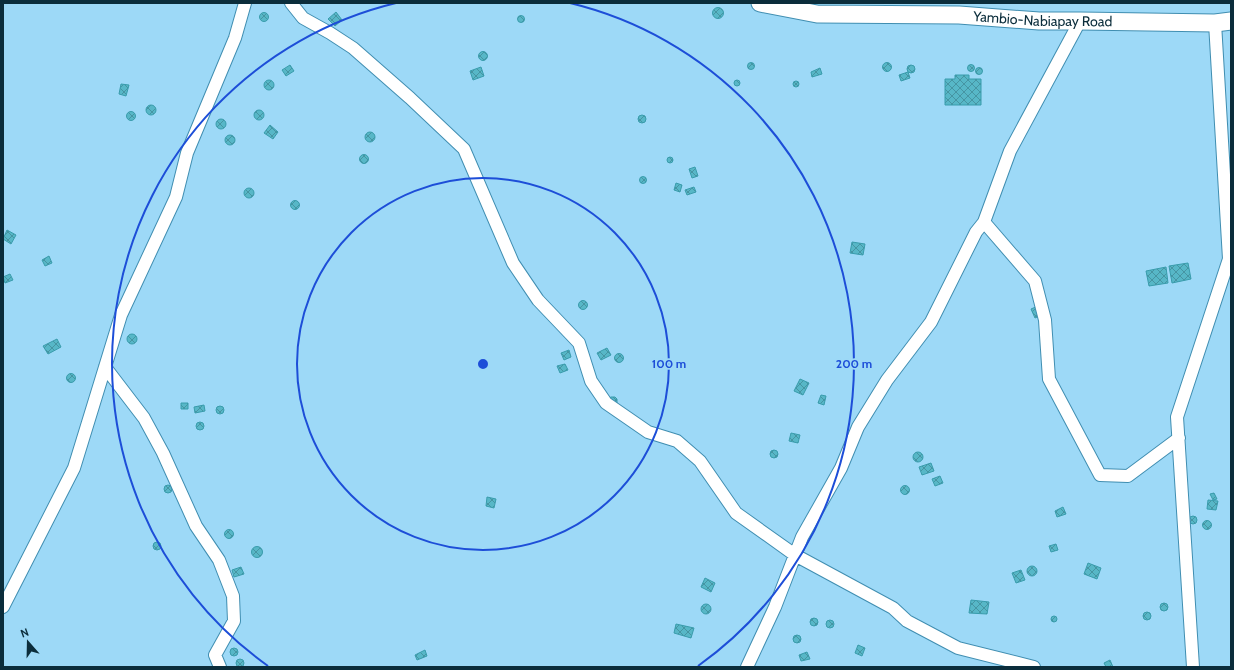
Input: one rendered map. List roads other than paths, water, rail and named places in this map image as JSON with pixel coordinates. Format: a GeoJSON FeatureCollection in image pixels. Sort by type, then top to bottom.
{"type":"FeatureCollection","features":[{"type":"Feature","properties":{"kind":"main road","name":"Yambio-Nabiapay Road"},"geometry":{"type":"LineString","coordinates":[[760,3],[778,8],[817,14],[958,9],[1039,21],[1223,22]]}},
{"type":"Feature","properties":{"kind":"street"},"geometry":{"type":"LineString","coordinates":[[3,607],[74,468],[121,315],[176,197],[187,153],[235,38],[245,3]]}},
{"type":"Feature","properties":{"kind":"street"},"geometry":{"type":"LineString","coordinates":[[291,3],[303,18],[353,48],[410,98],[464,149],[512,263],[538,300],[579,343],[590,381],[606,403],[648,432],[677,441],[700,461],[736,513],[795,555],[893,608],[907,621],[958,648],[1034,667]]}},
{"type":"Feature","properties":{"kind":"street"},"geometry":{"type":"LineString","coordinates":[[747,667],[775,607],[802,537],[841,468],[858,427],[887,380],[932,322],[976,232],[984,222],[1010,151],[1080,21]]}},
{"type":"Feature","properties":{"kind":"street"},"geometry":{"type":"LineString","coordinates":[[1193,667],[1177,417],[1229,259],[1223,22]]}},
{"type":"Feature","properties":{"kind":"street"},"geometry":{"type":"LineString","coordinates":[[984,222],[1035,281],[1046,320],[1049,379],[1100,475],[1128,476],[1179,438]]}},
{"type":"Feature","properties":{"kind":"street"},"geometry":{"type":"LineString","coordinates":[[105,367],[144,418],[163,453],[196,526],[219,560],[234,596],[234,621],[215,655],[220,667]]}}]}
